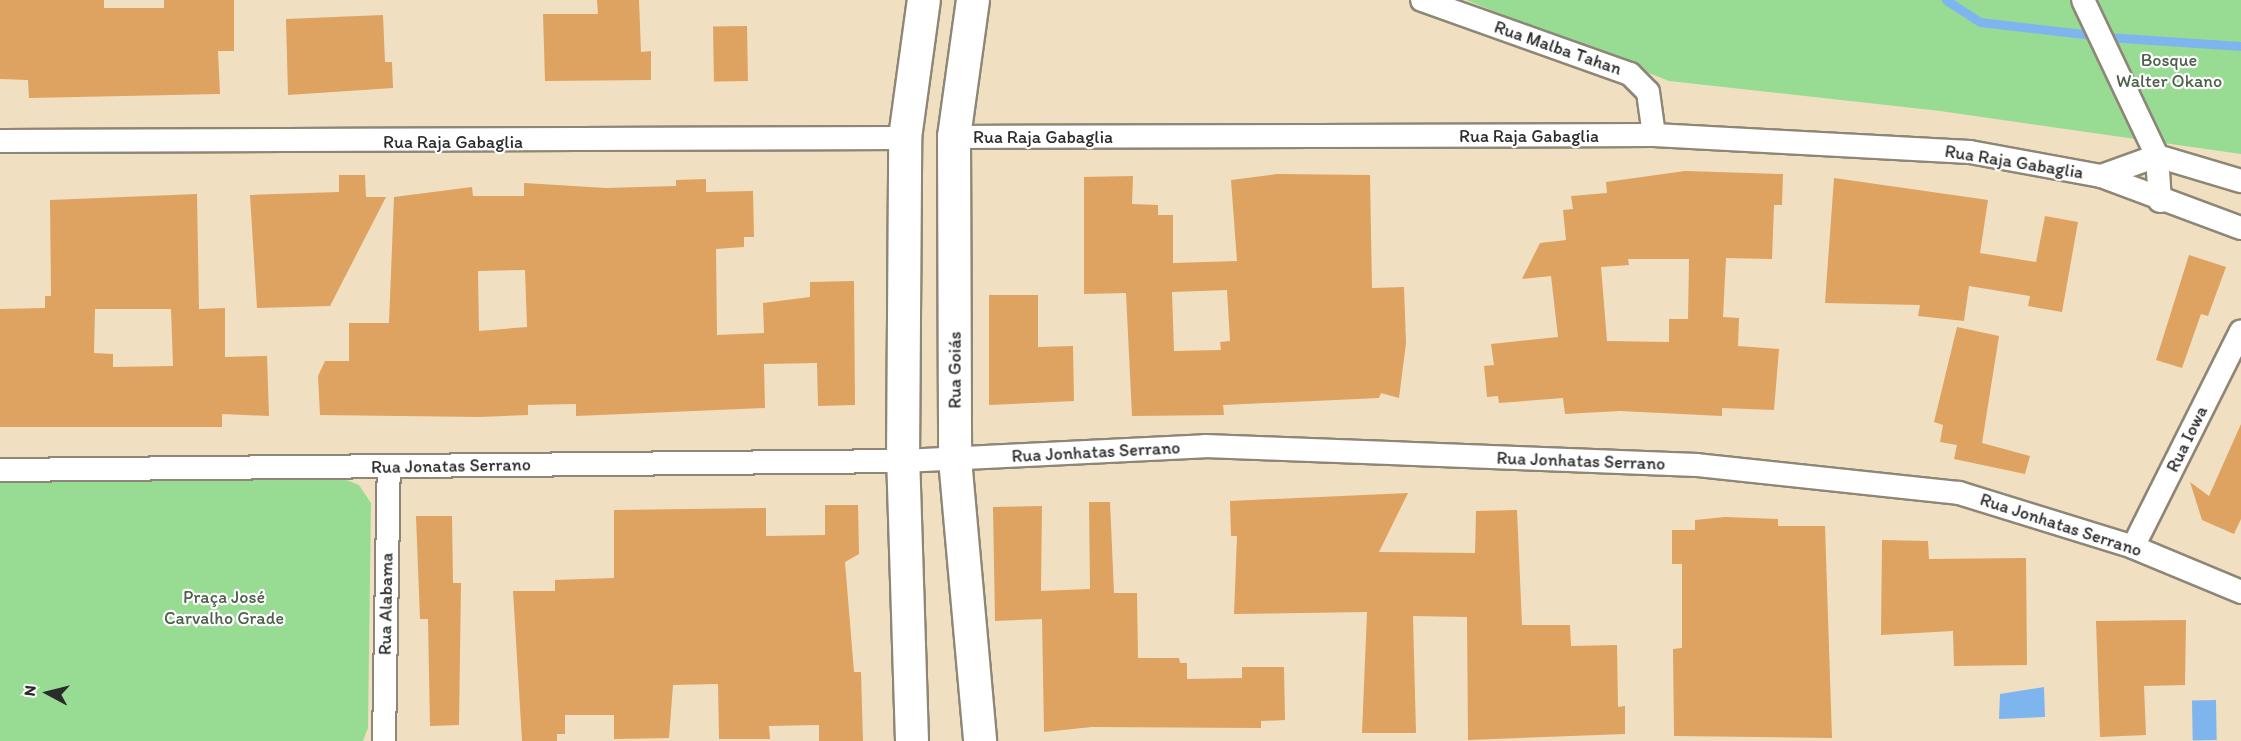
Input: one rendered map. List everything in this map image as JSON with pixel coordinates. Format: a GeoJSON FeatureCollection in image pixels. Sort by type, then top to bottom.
{"type":"FeatureCollection","features":[{"type":"Feature","properties":{"kind":"main road"},"geometry":{"type":"LineString","coordinates":[[912,741],[903,461],[905,138],[924,0]]}},
{"type":"Feature","properties":{"kind":"main road","name":"Rua Goiás"},"geometry":{"type":"LineString","coordinates":[[973,0],[954,138],[955,459],[980,741]]}},
{"type":"Feature","properties":{"kind":"street","name":"Rua Malba Tahan"},"geometry":{"type":"LineString","coordinates":[[1422,0],[1630,74],[1648,92],[1654,135]]}},
{"type":"Feature","properties":{"kind":"street"},"geometry":{"type":"LineString","coordinates":[[2083,0],[2157,156],[2160,201]]}},
{"type":"Feature","properties":{"kind":"street","name":"Rua Raja Gabaglia"},"geometry":{"type":"LineString","coordinates":[[954,138],[1654,135],[1970,152],[2101,176],[2160,201],[2241,228]]}},
{"type":"Feature","properties":{"kind":"street","name":"Rua Raja Gabaglia"},"geometry":{"type":"LineString","coordinates":[[0,141],[905,138]]}},
{"type":"Feature","properties":{"kind":"street","name":"Rua Raja Gabaglia"},"geometry":{"type":"LineString","coordinates":[[2101,176],[2157,156]]}},
{"type":"Feature","properties":{"kind":"street"},"geometry":{"type":"LineString","coordinates":[[2157,156],[2241,180]]}},
{"type":"Feature","properties":{"kind":"street","name":"Rua Iowa"},"geometry":{"type":"LineString","coordinates":[[2133,548],[2241,331]]}},
{"type":"Feature","properties":{"kind":"street","name":"Rua Jonhatas Serrano"},"geometry":{"type":"LineString","coordinates":[[903,461],[1205,446],[1697,465],[1959,493],[2133,548],[2241,592]]}},
{"type":"Feature","properties":{"kind":"street","name":"Rua Jonatas Serrano"},"geometry":{"type":"LineString","coordinates":[[0,470],[903,461]]}},
{"type":"Feature","properties":{"kind":"street","name":"Rua Alabama"},"geometry":{"type":"LineString","coordinates":[[384,741],[389,467]]}},
{"type":"Feature","properties":{"kind":"green space","name":"Bosque Walter Okano"},"geometry":{"type":"Polygon","coordinates":[[[1466,0],[2241,0],[2241,154],[1940,111],[1669,81],[1466,0]]]}},
{"type":"Feature","properties":{"kind":"green space","name":"Praça José Carvalho Grade"},"geometry":{"type":"Polygon","coordinates":[[[334,475],[359,485],[371,503],[368,728],[363,741],[0,741],[0,478],[334,475]]]}},
{"type":"Feature","properties":{"kind":"water"},"geometry":{"type":"Polygon","coordinates":[[[2044,687],[2045,717],[1999,719],[2000,694],[2044,687]]]}},
{"type":"Feature","properties":{"kind":"water"},"geometry":{"type":"Polygon","coordinates":[[[2192,700],[2216,700],[2217,740],[2193,740],[2192,700]]]}},
{"type":"Feature","properties":{"kind":"building"},"geometry":{"type":"Polygon","coordinates":[[[0,0],[104,0],[104,8],[164,8],[164,0],[234,0],[234,51],[218,51],[220,94],[29,98],[28,80],[0,79],[0,0]]]}},
{"type":"Feature","properties":{"kind":"building"},"geometry":{"type":"Polygon","coordinates":[[[597,0],[639,0],[641,52],[651,51],[651,80],[545,81],[543,14],[598,14],[597,0]]]}},
{"type":"Feature","properties":{"kind":"building"},"geometry":{"type":"Polygon","coordinates":[[[383,15],[385,62],[392,62],[393,88],[288,95],[286,19],[383,15]]]}},
{"type":"Feature","properties":{"kind":"building"},"geometry":{"type":"Polygon","coordinates":[[[747,26],[748,81],[714,82],[713,27],[747,26]]]}},
{"type":"Feature","properties":{"kind":"building"},"geometry":{"type":"Polygon","coordinates":[[[1685,171],[1783,174],[1782,205],[1774,205],[1772,259],[1726,258],[1723,317],[1739,318],[1738,346],[1779,349],[1774,410],[1722,408],[1722,416],[1620,411],[1565,414],[1563,398],[1499,403],[1498,396],[1487,397],[1484,366],[1494,365],[1491,344],[1558,337],[1551,276],[1522,279],[1540,243],[1566,240],[1563,210],[1573,209],[1571,196],[1607,193],[1606,182],[1685,171]],[[1628,259],[1629,265],[1601,267],[1607,341],[1669,342],[1669,319],[1688,319],[1689,259],[1628,259]]]}},
{"type":"Feature","properties":{"kind":"building"},"geometry":{"type":"Polygon","coordinates":[[[1277,174],[1370,175],[1372,288],[1404,287],[1406,343],[1399,398],[1381,393],[1379,398],[1223,405],[1224,415],[1132,416],[1126,293],[1084,294],[1084,177],[1133,176],[1132,204],[1158,205],[1158,215],[1173,215],[1173,263],[1237,261],[1231,180],[1277,174]],[[1227,290],[1172,292],[1174,351],[1221,350],[1220,342],[1230,341],[1227,290]]]}},
{"type":"Feature","properties":{"kind":"building"},"geometry":{"type":"Polygon","coordinates":[[[339,175],[365,175],[366,197],[386,197],[330,306],[257,308],[250,195],[339,192],[339,175]]]}},
{"type":"Feature","properties":{"kind":"building"},"geometry":{"type":"Polygon","coordinates":[[[1834,178],[1988,200],[1980,253],[2036,262],[2045,216],[2078,222],[2062,312],[2028,306],[2030,296],[1969,286],[1964,321],[1918,316],[1920,305],[1825,303],[1834,178]]]}},
{"type":"Feature","properties":{"kind":"building"},"geometry":{"type":"Polygon","coordinates":[[[706,179],[706,192],[753,191],[754,237],[744,237],[744,247],[716,249],[717,335],[764,333],[763,303],[810,297],[810,282],[854,281],[855,405],[818,406],[817,363],[764,364],[765,408],[576,416],[576,404],[528,405],[528,415],[480,417],[320,415],[318,376],[325,361],[349,361],[349,323],[389,323],[394,197],[472,187],[473,196],[524,196],[524,183],[606,188],[676,186],[676,180],[706,179]],[[525,270],[478,271],[479,331],[527,327],[525,270]]]}},
{"type":"Feature","properties":{"kind":"building"},"geometry":{"type":"Polygon","coordinates":[[[197,194],[199,309],[225,308],[225,357],[267,356],[269,416],[222,414],[222,427],[0,427],[0,309],[45,308],[45,296],[51,296],[50,200],[197,194]],[[95,309],[94,353],[113,354],[113,367],[173,366],[171,309],[95,309]]]}},
{"type":"Feature","properties":{"kind":"building"},"geometry":{"type":"Polygon","coordinates":[[[2189,255],[2226,267],[2208,316],[2201,314],[2182,368],[2156,360],[2189,255]]]}},
{"type":"Feature","properties":{"kind":"building"},"geometry":{"type":"Polygon","coordinates":[[[989,295],[1038,295],[1038,347],[1073,346],[1074,401],[989,405],[989,295]]]}},
{"type":"Feature","properties":{"kind":"building"},"geometry":{"type":"Polygon","coordinates":[[[1957,327],[1999,336],[1982,443],[2030,456],[2025,474],[1954,459],[1957,445],[1940,442],[1943,425],[1934,422],[1957,327]]]}},
{"type":"Feature","properties":{"kind":"building"},"geometry":{"type":"Polygon","coordinates":[[[2241,424],[2241,519],[2234,534],[2202,520],[2190,482],[2209,496],[2241,424]]]}},
{"type":"Feature","properties":{"kind":"building"},"geometry":{"type":"Polygon","coordinates":[[[1408,493],[1379,552],[1475,553],[1476,511],[1517,510],[1522,625],[1570,625],[1571,646],[1617,645],[1618,707],[1625,706],[1625,734],[1468,740],[1467,617],[1413,616],[1416,733],[1362,733],[1367,612],[1234,614],[1237,536],[1231,536],[1230,501],[1408,493]]]}},
{"type":"Feature","properties":{"kind":"building"},"geometry":{"type":"Polygon","coordinates":[[[1089,502],[1110,502],[1114,593],[1137,593],[1138,658],[1179,658],[1180,663],[1187,663],[1187,679],[1242,678],[1242,667],[1284,667],[1285,720],[1261,721],[1261,728],[1092,727],[1044,732],[1042,619],[995,621],[993,507],[1042,506],[1041,591],[1090,589],[1089,502]]]}},
{"type":"Feature","properties":{"kind":"building"},"geometry":{"type":"Polygon","coordinates":[[[825,505],[858,505],[859,554],[845,562],[854,672],[861,672],[863,741],[819,741],[819,725],[769,726],[770,739],[719,739],[718,684],[673,685],[669,738],[614,739],[614,715],[565,715],[565,734],[557,734],[557,741],[522,741],[513,591],[555,591],[555,580],[614,578],[614,510],[766,508],[766,536],[825,535],[825,505]]]}},
{"type":"Feature","properties":{"kind":"building"},"geometry":{"type":"Polygon","coordinates":[[[416,516],[452,516],[453,583],[461,583],[459,725],[430,726],[428,619],[420,619],[416,516]]]}},
{"type":"Feature","properties":{"kind":"building"},"geometry":{"type":"Polygon","coordinates":[[[1725,517],[1778,519],[1778,526],[1825,526],[1832,738],[1674,736],[1673,649],[1682,648],[1682,564],[1672,564],[1672,530],[1695,530],[1695,520],[1725,517]]]}},
{"type":"Feature","properties":{"kind":"building"},"geometry":{"type":"Polygon","coordinates":[[[1882,540],[1928,541],[1929,559],[2026,558],[2027,665],[1954,666],[1953,631],[1881,635],[1882,540]]]}},
{"type":"Feature","properties":{"kind":"building"},"geometry":{"type":"Polygon","coordinates":[[[2186,620],[2185,685],[2144,686],[2146,735],[2100,737],[2096,621],[2186,620]]]}},
{"type":"Feature","properties":{"kind":"waterway"},"geometry":{"type":"LineString","coordinates":[[1946,0],[1980,22],[2092,35]]}},
{"type":"Feature","properties":{"kind":"waterway"},"geometry":{"type":"LineString","coordinates":[[2108,37],[2241,46]]}}]}
